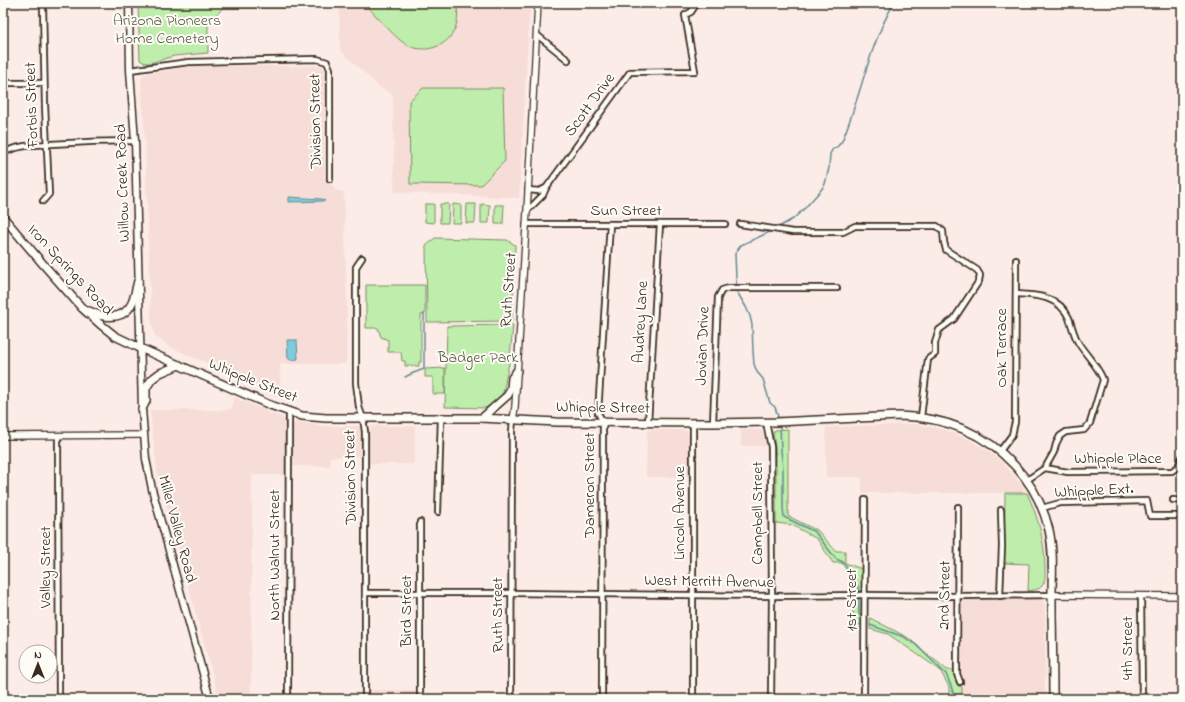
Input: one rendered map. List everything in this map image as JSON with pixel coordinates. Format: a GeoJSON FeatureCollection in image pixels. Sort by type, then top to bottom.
{"type":"FeatureCollection","features":[{"type":"Feature","properties":{"kind":"main road","name":"Willow Creek Road"},"geometry":{"type":"LineString","coordinates":[[129,3],[130,70],[135,141],[141,363]]}},
{"type":"Feature","properties":{"kind":"main road","name":"Iron Springs Road"},"geometry":{"type":"LineString","coordinates":[[4,221],[82,308],[115,336],[140,348]]}},
{"type":"Feature","properties":{"kind":"main road"},"geometry":{"type":"LineString","coordinates":[[82,308],[97,315],[107,317],[114,317],[121,314],[132,304],[138,281]]}},
{"type":"Feature","properties":{"kind":"main road","name":"Whipple Street"},"geometry":{"type":"LineString","coordinates":[[140,348],[270,405],[302,416],[326,418],[482,418],[513,420],[693,423],[921,417],[944,422],[964,429],[983,438],[1007,457],[1027,480],[1042,508],[1049,530],[1052,554],[1053,699]]}},
{"type":"Feature","properties":{"kind":"main road","name":"Miller Valley Road"},"geometry":{"type":"LineString","coordinates":[[141,363],[143,435],[152,489],[210,699]]}},
{"type":"Feature","properties":{"kind":"main road"},"geometry":{"type":"LineString","coordinates":[[142,409],[146,401],[146,388],[152,379],[160,373],[179,365]]}},
{"type":"Feature","properties":{"kind":"main road"},"geometry":{"type":"LineString","coordinates":[[482,418],[508,395],[511,388],[512,378],[517,371]]}},
{"type":"Feature","properties":{"kind":"street","name":"Ruth Street"},"geometry":{"type":"LineString","coordinates":[[511,699],[512,438],[527,211],[538,3]]}},
{"type":"Feature","properties":{"kind":"street","name":"Scott Drive"},"geometry":{"type":"LineString","coordinates":[[527,211],[543,195],[546,188],[630,72],[694,71],[685,15],[691,12],[697,3]]}},
{"type":"Feature","properties":{"kind":"street","name":"Forbis Street"},"geometry":{"type":"LineString","coordinates":[[43,6],[44,83],[49,194],[43,201]]}},
{"type":"Feature","properties":{"kind":"street"},"geometry":{"type":"LineString","coordinates":[[537,35],[568,60]]}},
{"type":"Feature","properties":{"kind":"street","name":"Division Street"},"geometry":{"type":"LineString","coordinates":[[130,70],[189,62],[317,59],[327,62],[330,69],[330,179]]}},
{"type":"Feature","properties":{"kind":"street"},"geometry":{"type":"LineString","coordinates":[[3,83],[44,83]]}},
{"type":"Feature","properties":{"kind":"street"},"geometry":{"type":"LineString","coordinates":[[3,154],[13,148],[25,146],[93,141],[135,141]]}},
{"type":"Feature","properties":{"kind":"street"},"geometry":{"type":"LineString","coordinates":[[528,190],[539,191],[546,188]]}},
{"type":"Feature","properties":{"kind":"street","name":"Sun Street"},"geometry":{"type":"LineString","coordinates":[[526,224],[725,224]]}},
{"type":"Feature","properties":{"kind":"street","name":"Dameron Street"},"geometry":{"type":"LineString","coordinates":[[602,699],[603,422],[598,412],[610,224]]}},
{"type":"Feature","properties":{"kind":"street","name":"Audrey Lane"},"geometry":{"type":"LineString","coordinates":[[648,422],[660,224]]}},
{"type":"Feature","properties":{"kind":"street"},"geometry":{"type":"LineString","coordinates":[[740,224],[793,232],[843,232],[855,226],[937,226],[943,231],[946,250],[977,270],[980,275],[979,281],[954,319],[938,330],[935,343],[935,354],[928,359],[921,417]]}},
{"type":"Feature","properties":{"kind":"street","name":"Division Street"},"geometry":{"type":"LineString","coordinates":[[362,258],[356,267],[356,363],[359,407],[363,418],[365,432],[365,699]]}},
{"type":"Feature","properties":{"kind":"street"},"geometry":{"type":"LineString","coordinates":[[1016,260],[1016,294]]}},
{"type":"Feature","properties":{"kind":"street","name":"Jovian Drive"},"geometry":{"type":"LineString","coordinates":[[713,423],[718,297],[722,290],[729,288],[837,288]]}},
{"type":"Feature","properties":{"kind":"street","name":"Oak Terrace"},"geometry":{"type":"LineString","coordinates":[[1000,451],[1012,435],[1015,422],[1016,294],[1048,298],[1063,308],[1077,342],[1101,373],[1103,380],[1090,423],[1084,430],[1066,432],[1060,436],[1054,452],[1045,468],[1027,480]]}},
{"type":"Feature","properties":{"kind":"street","name":"North Walnut Street"},"geometry":{"type":"LineString","coordinates":[[288,412],[288,699]]}},
{"type":"Feature","properties":{"kind":"street"},"geometry":{"type":"LineString","coordinates":[[438,512],[441,418]]}},
{"type":"Feature","properties":{"kind":"street","name":"Campbell Street"},"geometry":{"type":"LineString","coordinates":[[766,422],[771,447],[771,699]]}},
{"type":"Feature","properties":{"kind":"street","name":"Lincoln Avenue"},"geometry":{"type":"LineString","coordinates":[[693,423],[693,699]]}},
{"type":"Feature","properties":{"kind":"street"},"geometry":{"type":"LineString","coordinates":[[3,436],[143,435]]}},
{"type":"Feature","properties":{"kind":"street","name":"Valley Street"},"geometry":{"type":"LineString","coordinates":[[58,436],[59,699]]}},
{"type":"Feature","properties":{"kind":"street","name":"Whipple Place"},"geometry":{"type":"LineString","coordinates":[[1045,468],[1068,472],[1172,471],[1178,467],[1182,457]]}},
{"type":"Feature","properties":{"kind":"street","name":"1st Street"},"geometry":{"type":"LineString","coordinates":[[864,699],[865,500]]}},
{"type":"Feature","properties":{"kind":"street"},"geometry":{"type":"LineString","coordinates":[[1173,500],[1182,501]]}},
{"type":"Feature","properties":{"kind":"street","name":"Whipple Ext."},"geometry":{"type":"LineString","coordinates":[[1042,508],[1060,503],[1147,501],[1150,516],[1182,516]]}},
{"type":"Feature","properties":{"kind":"street","name":"2nd Street"},"geometry":{"type":"LineString","coordinates":[[958,507],[957,674],[960,682]]}},
{"type":"Feature","properties":{"kind":"street"},"geometry":{"type":"LineString","coordinates":[[1000,596],[1002,546],[1001,510]]}},
{"type":"Feature","properties":{"kind":"street","name":"Bird Street"},"geometry":{"type":"LineString","coordinates":[[420,522],[420,699]]}},
{"type":"Feature","properties":{"kind":"street","name":"West Merritt Avenue"},"geometry":{"type":"LineString","coordinates":[[365,593],[772,596],[1052,595]]}},
{"type":"Feature","properties":{"kind":"street"},"geometry":{"type":"LineString","coordinates":[[1052,595],[1182,596]]}},
{"type":"Feature","properties":{"kind":"street","name":"4th Street"},"geometry":{"type":"LineString","coordinates":[[1141,596],[1142,699]]}},
{"type":"Feature","properties":{"kind":"shaded area"},"geometry":{"type":"Polygon","coordinates":[[[339,3],[530,3],[519,198],[394,192],[393,95],[378,86],[340,50],[339,3]]]}},
{"type":"Feature","properties":{"kind":"shaded area"},"geometry":{"type":"Polygon","coordinates":[[[192,66],[322,66],[325,70],[325,177],[336,190],[344,192],[347,308],[346,364],[280,364],[280,397],[269,394],[254,384],[168,346],[155,336],[151,320],[145,143],[141,79],[144,74],[192,66]]]}},
{"type":"Feature","properties":{"kind":"shaded area"},"geometry":{"type":"Polygon","coordinates":[[[234,397],[284,418],[286,421],[287,475],[252,475],[251,699],[219,698],[158,475],[150,410],[231,409],[234,397]]]}},
{"type":"Feature","properties":{"kind":"shaded area"},"geometry":{"type":"Polygon","coordinates":[[[297,422],[323,426],[358,426],[362,430],[363,456],[330,457],[330,466],[293,466],[293,426],[294,423],[297,422]]]}},
{"type":"Feature","properties":{"kind":"shaded area"},"geometry":{"type":"Polygon","coordinates":[[[915,424],[948,431],[970,440],[988,451],[1003,463],[1027,493],[862,493],[862,477],[826,477],[826,427],[915,424]]]}},
{"type":"Feature","properties":{"kind":"shaded area"},"geometry":{"type":"Polygon","coordinates":[[[374,426],[415,426],[414,464],[369,464],[369,430],[374,426]]]}},
{"type":"Feature","properties":{"kind":"shaded area"},"geometry":{"type":"Polygon","coordinates":[[[647,430],[687,431],[689,434],[690,477],[646,477],[647,430]]]}},
{"type":"Feature","properties":{"kind":"shaded area"},"geometry":{"type":"Polygon","coordinates":[[[741,430],[761,430],[764,432],[767,446],[741,446],[741,430]]]}},
{"type":"Feature","properties":{"kind":"shaded area"},"geometry":{"type":"Polygon","coordinates":[[[964,598],[1040,599],[1044,601],[1045,699],[962,699],[963,680],[961,675],[960,601],[964,598]]]}},
{"type":"Feature","properties":{"kind":"shaded area"},"geometry":{"type":"Polygon","coordinates":[[[369,690],[417,690],[417,699],[369,699],[369,690]]]}},
{"type":"Feature","properties":{"kind":"green space","name":"Arizona Pioneers Home Cemetery"},"geometry":{"type":"Polygon","coordinates":[[[138,3],[294,3],[294,8],[223,8],[208,23],[208,53],[174,56],[145,63],[140,60],[138,3]]]}},
{"type":"Feature","properties":{"kind":"green space"},"geometry":{"type":"Polygon","coordinates":[[[364,3],[456,3],[456,26],[453,33],[442,44],[427,49],[416,48],[409,46],[398,39],[364,3]]]}},
{"type":"Feature","properties":{"kind":"green space"},"geometry":{"type":"Polygon","coordinates":[[[423,88],[503,88],[505,161],[481,185],[410,184],[409,101],[423,88]]]}},
{"type":"Feature","properties":{"kind":"green space"},"geometry":{"type":"Polygon","coordinates":[[[425,204],[434,204],[434,223],[425,222],[425,204]]]}},
{"type":"Feature","properties":{"kind":"green space"},"geometry":{"type":"Polygon","coordinates":[[[440,204],[449,204],[448,223],[440,223],[440,204]]]}},
{"type":"Feature","properties":{"kind":"green space"},"geometry":{"type":"Polygon","coordinates":[[[453,204],[461,205],[461,223],[452,223],[453,204]]]}},
{"type":"Feature","properties":{"kind":"green space"},"geometry":{"type":"Polygon","coordinates":[[[467,204],[476,204],[475,223],[466,223],[467,204]]]}},
{"type":"Feature","properties":{"kind":"green space"},"geometry":{"type":"Polygon","coordinates":[[[481,204],[490,205],[489,223],[481,223],[481,204]]]}},
{"type":"Feature","properties":{"kind":"green space"},"geometry":{"type":"Polygon","coordinates":[[[495,205],[504,205],[503,224],[495,224],[495,205]]]}},
{"type":"Feature","properties":{"kind":"green space"},"geometry":{"type":"Polygon","coordinates":[[[435,238],[507,240],[515,245],[512,321],[427,322],[426,246],[435,238]]]}},
{"type":"Feature","properties":{"kind":"green space"},"geometry":{"type":"Polygon","coordinates":[[[366,285],[425,285],[425,314],[421,315],[421,362],[419,362],[419,366],[405,366],[405,361],[402,361],[401,352],[388,352],[388,340],[381,337],[378,328],[366,328],[366,285]]]}},
{"type":"Feature","properties":{"kind":"green space","name":"Badger Park"},"geometry":{"type":"Polygon","coordinates":[[[513,325],[510,358],[503,393],[493,404],[485,408],[445,407],[447,326],[513,325]]]}},
{"type":"Feature","properties":{"kind":"green space"},"geometry":{"type":"Polygon","coordinates":[[[445,368],[445,394],[433,394],[433,377],[425,377],[425,369],[445,368]]]}},
{"type":"Feature","properties":{"kind":"green space"},"geometry":{"type":"Polygon","coordinates":[[[788,429],[788,516],[818,531],[836,551],[845,551],[845,563],[862,569],[863,591],[856,591],[855,584],[842,563],[833,563],[817,539],[792,525],[776,523],[776,456],[773,433],[775,430],[788,429]]]}},
{"type":"Feature","properties":{"kind":"green space"},"geometry":{"type":"Polygon","coordinates":[[[1005,493],[1027,493],[1034,511],[1040,529],[1045,558],[1045,580],[1042,586],[1038,589],[1028,591],[1029,564],[1004,563],[1005,493]]]}},
{"type":"Feature","properties":{"kind":"green space"},"geometry":{"type":"Polygon","coordinates":[[[853,598],[863,598],[863,625],[853,624],[853,598]]]}},
{"type":"Feature","properties":{"kind":"green space"},"geometry":{"type":"Polygon","coordinates":[[[870,618],[907,637],[947,670],[954,670],[957,683],[962,687],[962,699],[949,699],[949,687],[940,670],[888,634],[870,629],[870,618]]]}},
{"type":"Feature","properties":{"kind":"water"},"geometry":{"type":"Polygon","coordinates":[[[289,197],[322,199],[325,201],[289,202],[289,197]]]}},
{"type":"Feature","properties":{"kind":"water"},"geometry":{"type":"Polygon","coordinates":[[[287,340],[297,340],[298,359],[290,360],[288,358],[287,340]]]}},
{"type":"Feature","properties":{"kind":"waterway"},"geometry":{"type":"LineString","coordinates":[[777,228],[793,219],[805,208],[825,184],[829,168],[830,154],[832,150],[842,141],[878,36],[894,3]]}},
{"type":"Feature","properties":{"kind":"waterway"},"geometry":{"type":"LineString","coordinates":[[772,231],[741,245],[735,254],[737,292],[746,307],[752,325],[754,364],[757,372],[763,379],[770,403],[775,407],[779,420]]}},
{"type":"Feature","properties":{"kind":"waterway"},"geometry":{"type":"LineString","coordinates":[[405,377],[424,369],[424,314]]}},
{"type":"Feature","properties":{"kind":"waterway"},"geometry":{"type":"LineString","coordinates":[[780,424],[784,517],[815,532],[836,559],[843,562],[853,575],[858,586],[859,614],[862,617]]}},
{"type":"Feature","properties":{"kind":"waterway"},"geometry":{"type":"LineString","coordinates":[[870,625],[904,637],[916,645],[946,674],[955,699]]}}]}
